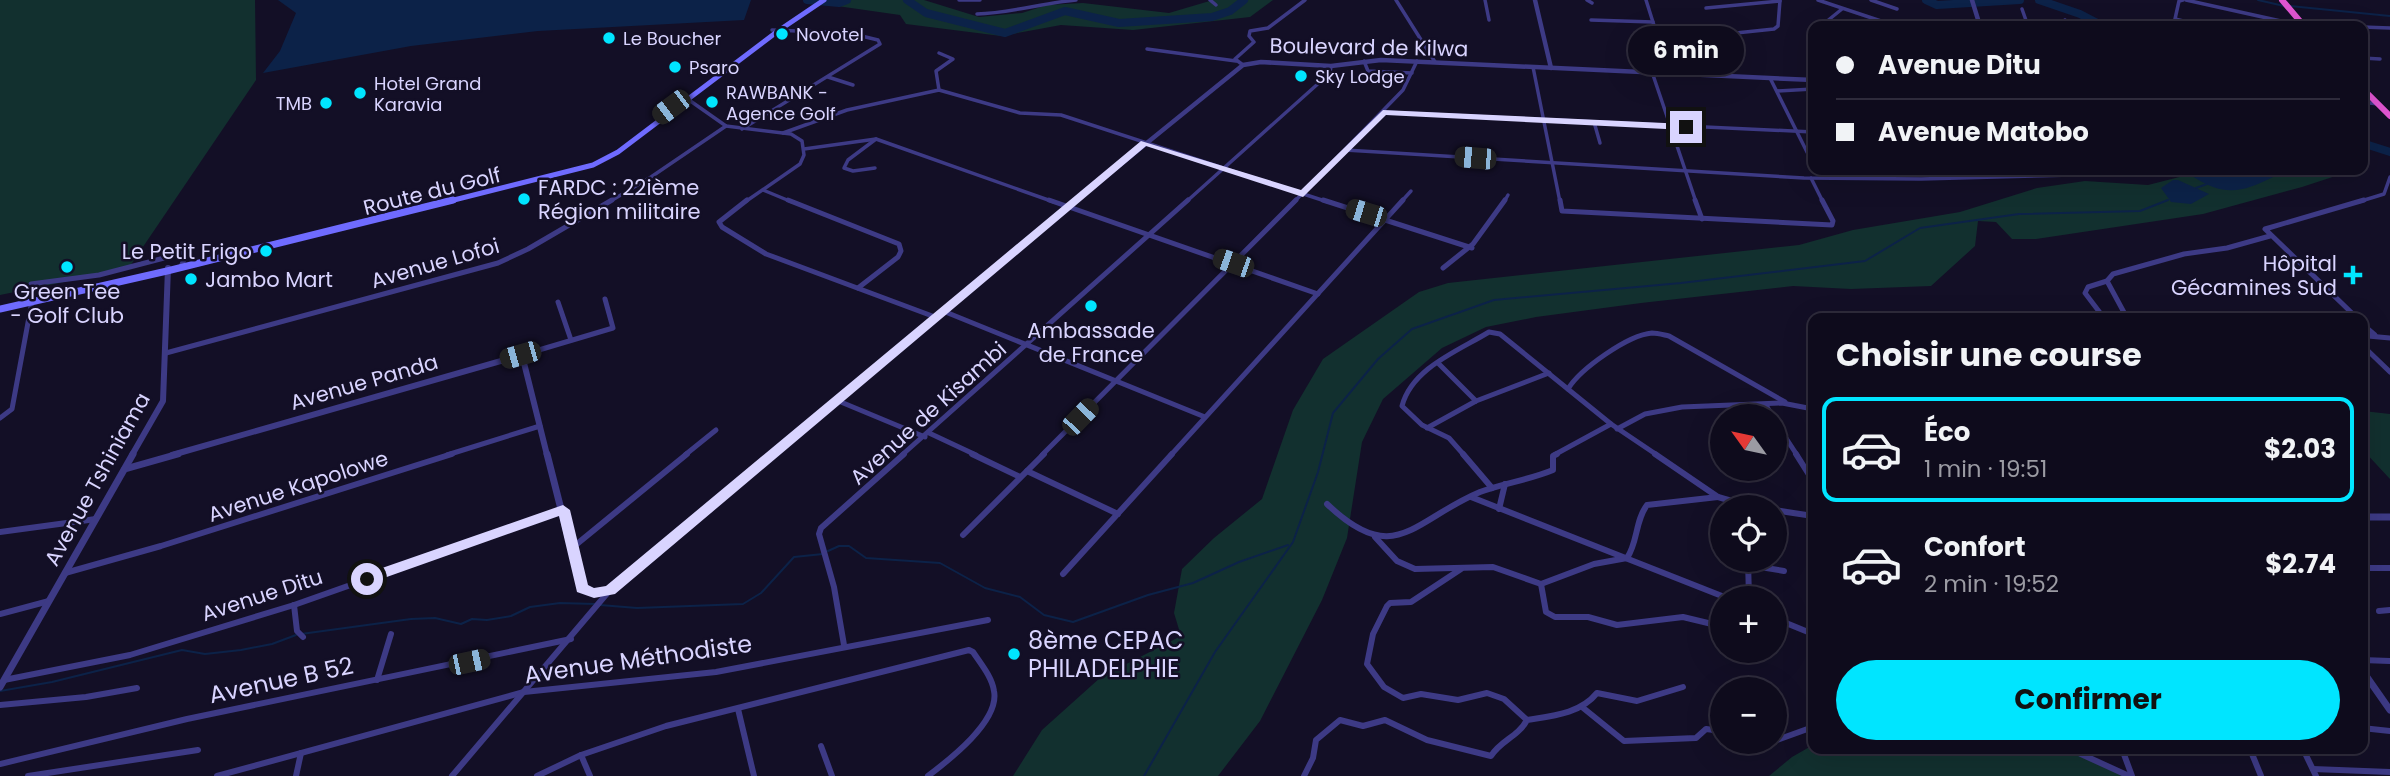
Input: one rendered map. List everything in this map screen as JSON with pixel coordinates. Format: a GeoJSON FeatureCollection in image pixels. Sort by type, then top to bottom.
{"type":"FeatureCollection","features":[{"type":"Feature","properties":{"kind":"highway"},"geometry":{"type":"LineString","coordinates":[[2285,4],[2300,21]]}},
{"type":"Feature","properties":{"kind":"highway"},"geometry":{"type":"LineString","coordinates":[[2368,94],[2390,116]]}},
{"type":"Feature","properties":{"kind":"main road","name":"Route du Golf"},"geometry":{"type":"LineString","coordinates":[[0,308],[31,303],[584,169],[613,156],[701,86],[818,2]]}},
{"type":"Feature","properties":{"kind":"street"},"geometry":{"type":"LineString","coordinates":[[959,0],[979,0]]}},
{"type":"Feature","properties":{"kind":"street"},"geometry":{"type":"LineString","coordinates":[[977,14],[1007,13],[1042,3],[1076,0]]}},
{"type":"Feature","properties":{"kind":"street"},"geometry":{"type":"LineString","coordinates":[[1210,0],[1216,5]]}},
{"type":"Feature","properties":{"kind":"street"},"geometry":{"type":"LineString","coordinates":[[1236,61],[1236,56],[1254,43],[1249,36],[1250,31],[1268,28],[1305,0]]}},
{"type":"Feature","properties":{"kind":"street"},"geometry":{"type":"LineString","coordinates":[[1396,0],[1435,62]]}},
{"type":"Feature","properties":{"kind":"street"},"geometry":{"type":"LineString","coordinates":[[1485,0],[1489,20]]}},
{"type":"Feature","properties":{"kind":"street"},"geometry":{"type":"LineString","coordinates":[[1535,0],[1551,68]]}},
{"type":"Feature","properties":{"kind":"street"},"geometry":{"type":"LineString","coordinates":[[1646,0],[1669,73]]}},
{"type":"Feature","properties":{"kind":"street"},"geometry":{"type":"LineString","coordinates":[[1656,33],[1717,35],[1774,29],[1778,26],[1780,0],[1706,8]]}},
{"type":"Feature","properties":{"kind":"street"},"geometry":{"type":"LineString","coordinates":[[1818,0],[1880,21]]}},
{"type":"Feature","properties":{"kind":"street"},"geometry":{"type":"LineString","coordinates":[[1871,0],[1897,9]]}},
{"type":"Feature","properties":{"kind":"street"},"geometry":{"type":"LineString","coordinates":[[2183,21],[2175,19],[2179,1],[2185,0],[2281,21]]}},
{"type":"Feature","properties":{"kind":"street"},"geometry":{"type":"LineString","coordinates":[[1972,2],[1978,21]]}},
{"type":"Feature","properties":{"kind":"street"},"geometry":{"type":"LineString","coordinates":[[1827,21],[1842,9]]}},
{"type":"Feature","properties":{"kind":"street"},"geometry":{"type":"LineString","coordinates":[[2022,9],[2026,21]]}},
{"type":"Feature","properties":{"kind":"street"},"geometry":{"type":"LineString","coordinates":[[1591,19],[1653,22]]}},
{"type":"Feature","properties":{"kind":"street"},"geometry":{"type":"LineString","coordinates":[[2368,27],[2390,28]]}},
{"type":"Feature","properties":{"kind":"street"},"geometry":{"type":"LineString","coordinates":[[742,129],[878,46],[880,42],[849,33],[775,31]]}},
{"type":"Feature","properties":{"kind":"street"},"geometry":{"type":"LineString","coordinates":[[1147,49],[1236,61],[1243,65]]}},
{"type":"Feature","properties":{"kind":"street"},"geometry":{"type":"LineString","coordinates":[[939,53],[950,56],[953,61],[936,71],[939,90]]}},
{"type":"Feature","properties":{"kind":"street"},"geometry":{"type":"LineString","coordinates":[[2368,59],[2381,60]]}},
{"type":"Feature","properties":{"kind":"street"},"geometry":{"type":"LineString","coordinates":[[1364,61],[1366,71],[1412,73]]}},
{"type":"Feature","properties":{"kind":"street","name":"Boulevard de Kilwa"},"geometry":{"type":"LineString","coordinates":[[610,590],[1068,206],[1243,65],[1261,62],[1331,66],[1364,61],[1418,61],[1808,80]]}},
{"type":"Feature","properties":{"kind":"street"},"geometry":{"type":"LineString","coordinates":[[964,535],[1383,112],[1403,90],[1418,61]]}},
{"type":"Feature","properties":{"kind":"street","name":"Avenue de Kisambi"},"geometry":{"type":"LineString","coordinates":[[845,645],[834,587],[819,534],[821,528],[1330,74],[1331,66]]}},
{"type":"Feature","properties":{"kind":"street"},"geometry":{"type":"LineString","coordinates":[[1533,67],[1562,211],[1832,225],[1833,221],[1811,178]]}},
{"type":"Feature","properties":{"kind":"street"},"geometry":{"type":"LineString","coordinates":[[1652,72],[1702,219]]}},
{"type":"Feature","properties":{"kind":"street"},"geometry":{"type":"LineString","coordinates":[[828,77],[853,85]]}},
{"type":"Feature","properties":{"kind":"street"},"geometry":{"type":"LineString","coordinates":[[1770,78],[1808,153]]}},
{"type":"Feature","properties":{"kind":"street"},"geometry":{"type":"LineString","coordinates":[[1777,90],[1808,89]]}},
{"type":"Feature","properties":{"kind":"street"},"geometry":{"type":"LineString","coordinates":[[783,133],[846,110],[939,90],[1020,113],[1058,114],[1472,248]]}},
{"type":"Feature","properties":{"kind":"street"},"geometry":{"type":"LineString","coordinates":[[684,99],[726,126],[783,133],[799,138],[804,149],[800,164],[720,219],[721,226],[766,254],[935,317]]}},
{"type":"Feature","properties":{"kind":"street"},"geometry":{"type":"LineString","coordinates":[[2368,103],[2378,104]]}},
{"type":"Feature","properties":{"kind":"street"},"geometry":{"type":"LineString","coordinates":[[1383,112],[1808,132]]}},
{"type":"Feature","properties":{"kind":"street"},"geometry":{"type":"LineString","coordinates":[[1594,122],[1600,143]]}},
{"type":"Feature","properties":{"kind":"street","name":"Avenue Lofoi"},"geometry":{"type":"LineString","coordinates":[[166,353],[498,263],[528,249],[651,177],[726,126]]}},
{"type":"Feature","properties":{"kind":"street"},"geometry":{"type":"LineString","coordinates":[[804,149],[876,139],[1318,294]]}},
{"type":"Feature","properties":{"kind":"street"},"geometry":{"type":"LineString","coordinates":[[875,168],[853,171],[844,168],[848,160],[876,139]]}},
{"type":"Feature","properties":{"kind":"street"},"geometry":{"type":"LineString","coordinates":[[1345,150],[1811,178],[2072,175]]}},
{"type":"Feature","properties":{"kind":"street"},"geometry":{"type":"LineString","coordinates":[[2352,313],[2265,232],[2267,228],[2384,194],[2390,177]]}},
{"type":"Feature","properties":{"kind":"street"},"geometry":{"type":"LineString","coordinates":[[763,190],[890,238],[899,244],[901,251],[898,257],[858,288]]}},
{"type":"Feature","properties":{"kind":"street"},"geometry":{"type":"LineString","coordinates":[[1063,574],[1411,191]]}},
{"type":"Feature","properties":{"kind":"street"},"geometry":{"type":"LineString","coordinates":[[1443,268],[1472,248],[1508,195]]}},
{"type":"Feature","properties":{"kind":"street"},"geometry":{"type":"LineString","coordinates":[[2100,313],[2085,294],[2088,287],[2107,281],[2113,274],[2201,250],[2227,248],[2270,236]]}},
{"type":"Feature","properties":{"kind":"street"},"geometry":{"type":"LineString","coordinates":[[31,284],[99,275],[187,252],[181,267]]}},
{"type":"Feature","properties":{"kind":"street","name":"Avenue Tshiniama"},"geometry":{"type":"LineString","coordinates":[[1,684],[163,401],[168,270]]}},
{"type":"Feature","properties":{"kind":"street"},"geometry":{"type":"LineString","coordinates":[[2107,281],[2124,313]]}},
{"type":"Feature","properties":{"kind":"street","name":"Avenue Panda"},"geometry":{"type":"LineString","coordinates":[[125,469],[613,328],[605,299]]}},
{"type":"Feature","properties":{"kind":"street"},"geometry":{"type":"LineString","coordinates":[[558,302],[571,340]]}},
{"type":"Feature","properties":{"kind":"street"},"geometry":{"type":"LineString","coordinates":[[0,418],[12,409],[31,303]]}},
{"type":"Feature","properties":{"kind":"street"},"geometry":{"type":"LineString","coordinates":[[943,311],[1205,417]]}},
{"type":"Feature","properties":{"kind":"street"},"geometry":{"type":"LineString","coordinates":[[2368,329],[2375,335],[2390,338]]}},
{"type":"Feature","properties":{"kind":"street"},"geometry":{"type":"LineString","coordinates":[[1492,488],[1449,438],[1427,428],[1402,406],[1402,397],[1416,377],[1489,332],[1500,334],[1614,427],[1715,495]]}},
{"type":"Feature","properties":{"kind":"street"},"geometry":{"type":"LineString","coordinates":[[1568,388],[1574,377],[1591,365],[1644,335],[1654,333],[1669,336],[1785,402],[1808,408]]}},
{"type":"Feature","properties":{"kind":"street"},"geometry":{"type":"LineString","coordinates":[[2368,338],[2375,335]]}},
{"type":"Feature","properties":{"kind":"street"},"geometry":{"type":"LineString","coordinates":[[2368,350],[2390,372]]}},
{"type":"Feature","properties":{"kind":"street"},"geometry":{"type":"LineString","coordinates":[[522,355],[582,589],[594,593],[610,590]]}},
{"type":"Feature","properties":{"kind":"street"},"geometry":{"type":"LineString","coordinates":[[1438,363],[1476,401]]}},
{"type":"Feature","properties":{"kind":"street"},"geometry":{"type":"LineString","coordinates":[[1427,428],[1476,401],[1549,373]]}},
{"type":"Feature","properties":{"kind":"street"},"geometry":{"type":"LineString","coordinates":[[836,400],[927,435],[1020,477]]}},
{"type":"Feature","properties":{"kind":"street"},"geometry":{"type":"LineString","coordinates":[[1772,404],[1785,402]]}},
{"type":"Feature","properties":{"kind":"street"},"geometry":{"type":"LineString","coordinates":[[1327,504],[1354,529],[1375,537],[1401,535],[1492,488],[1553,470],[1553,456],[1633,417],[1644,413],[1710,407]]}},
{"type":"Feature","properties":{"kind":"street","name":"Avenue Kapolowe"},"geometry":{"type":"LineString","coordinates":[[65,573],[161,546],[540,426]]}},
{"type":"Feature","properties":{"kind":"street"},"geometry":{"type":"LineString","coordinates":[[572,548],[716,430]]}},
{"type":"Feature","properties":{"kind":"street"},"geometry":{"type":"LineString","coordinates":[[1787,440],[1808,473]]}},
{"type":"Feature","properties":{"kind":"street"},"geometry":{"type":"LineString","coordinates":[[1027,471],[1118,514]]}},
{"type":"Feature","properties":{"kind":"street"},"geometry":{"type":"LineString","coordinates":[[1499,509],[1505,484]]}},
{"type":"Feature","properties":{"kind":"street"},"geometry":{"type":"LineString","coordinates":[[1471,497],[1710,591]]}},
{"type":"Feature","properties":{"kind":"street"},"geometry":{"type":"LineString","coordinates":[[1375,537],[1394,560],[1403,566],[1415,569],[1493,567],[1541,584],[1594,564],[1627,558],[1635,546],[1639,516],[1647,505],[1710,498]]}},
{"type":"Feature","properties":{"kind":"street","name":"Avenue Ditu"},"geometry":{"type":"LineString","coordinates":[[1,684],[130,655],[293,605],[563,510]]}},
{"type":"Feature","properties":{"kind":"street"},"geometry":{"type":"LineString","coordinates":[[1787,512],[1808,515]]}},
{"type":"Feature","properties":{"kind":"street"},"geometry":{"type":"LineString","coordinates":[[2368,517],[2390,517]]}},
{"type":"Feature","properties":{"kind":"street"},"geometry":{"type":"LineString","coordinates":[[0,531],[96,519]]}},
{"type":"Feature","properties":{"kind":"street"},"geometry":{"type":"LineString","coordinates":[[2368,568],[2390,568]]}},
{"type":"Feature","properties":{"kind":"street"},"geometry":{"type":"LineString","coordinates":[[1461,569],[1410,602],[1390,603],[1387,606],[1373,634],[1367,664],[1374,670],[1380,686],[1403,698],[1421,694],[1458,700],[1487,693],[1504,699],[1527,720]]}},
{"type":"Feature","properties":{"kind":"street"},"geometry":{"type":"LineString","coordinates":[[1541,584],[1546,612],[1555,618],[1588,617],[1618,625],[1678,617],[1710,624]]}},
{"type":"Feature","properties":{"kind":"street"},"geometry":{"type":"LineString","coordinates":[[452,776],[610,590]]}},
{"type":"Feature","properties":{"kind":"street"},"geometry":{"type":"LineString","coordinates":[[0,614],[49,601]]}},
{"type":"Feature","properties":{"kind":"street"},"geometry":{"type":"LineString","coordinates":[[293,605],[297,631],[303,637]]}},
{"type":"Feature","properties":{"kind":"street"},"geometry":{"type":"LineString","coordinates":[[2379,611],[2390,610]]}},
{"type":"Feature","properties":{"kind":"street","name":"Avenue Méthodiste"},"geometry":{"type":"LineString","coordinates":[[219,776],[524,692],[716,672],[845,645],[988,620]]}},
{"type":"Feature","properties":{"kind":"street"},"geometry":{"type":"LineString","coordinates":[[1787,623],[1808,632]]}},
{"type":"Feature","properties":{"kind":"street"},"geometry":{"type":"LineString","coordinates":[[377,680],[391,634]]}},
{"type":"Feature","properties":{"kind":"street","name":"Avenue B 52"},"geometry":{"type":"LineString","coordinates":[[0,764],[199,716],[571,639]]}},
{"type":"Feature","properties":{"kind":"street"},"geometry":{"type":"LineString","coordinates":[[537,776],[581,755],[666,726],[969,650],[973,652],[991,682],[995,697],[993,707],[965,745],[928,776]]}},
{"type":"Feature","properties":{"kind":"street"},"geometry":{"type":"LineString","coordinates":[[2368,660],[2390,661]]}},
{"type":"Feature","properties":{"kind":"street"},"geometry":{"type":"LineString","coordinates":[[2368,682],[2390,710]]}},
{"type":"Feature","properties":{"kind":"street"},"geometry":{"type":"LineString","coordinates":[[1304,776],[1313,758],[1316,740],[1340,720],[1363,726],[1385,720],[1420,738],[1485,757],[1490,756],[1502,742],[1516,737],[1527,720],[1582,707],[1591,702],[1599,692],[1637,701],[1683,687]]}},
{"type":"Feature","properties":{"kind":"street"},"geometry":{"type":"LineString","coordinates":[[0,705],[54,703],[137,688]]}},
{"type":"Feature","properties":{"kind":"street"},"geometry":{"type":"LineString","coordinates":[[1582,707],[1624,741],[1696,738],[1706,729],[1710,730]]}},
{"type":"Feature","properties":{"kind":"street"},"geometry":{"type":"LineString","coordinates":[[738,709],[754,776]]}},
{"type":"Feature","properties":{"kind":"street"},"geometry":{"type":"LineString","coordinates":[[1787,737],[1808,729]]}},
{"type":"Feature","properties":{"kind":"street"},"geometry":{"type":"LineString","coordinates":[[2368,729],[2390,731]]}},
{"type":"Feature","properties":{"kind":"street"},"geometry":{"type":"LineString","coordinates":[[821,746],[832,776]]}},
{"type":"Feature","properties":{"kind":"street"},"geometry":{"type":"LineString","coordinates":[[28,776],[198,750]]}},
{"type":"Feature","properties":{"kind":"street"},"geometry":{"type":"LineString","coordinates":[[296,776],[301,753]]}},
{"type":"Feature","properties":{"kind":"street"},"geometry":{"type":"LineString","coordinates":[[2081,754],[2130,776]]}},
{"type":"Feature","properties":{"kind":"street"},"geometry":{"type":"LineString","coordinates":[[2123,754],[2130,776]]}},
{"type":"Feature","properties":{"kind":"street"},"geometry":{"type":"LineString","coordinates":[[2252,754],[2261,776]]}},
{"type":"Feature","properties":{"kind":"street"},"geometry":{"type":"LineString","coordinates":[[2305,754],[2314,773],[2390,772]]}},
{"type":"Feature","properties":{"kind":"street"},"geometry":{"type":"LineString","coordinates":[[581,755],[590,776]]}},
{"type":"Feature","properties":{"kind":"green space"},"geometry":{"type":"Polygon","coordinates":[[[0,0],[255,0],[256,80],[128,269],[0,295],[0,0]]]}},
{"type":"Feature","properties":{"kind":"green space"},"geometry":{"type":"Polygon","coordinates":[[[831,0],[924,0],[979,17],[1022,13],[1047,5],[1083,3],[1169,13],[1213,0],[1273,0],[1250,17],[1133,30],[1061,25],[1001,36],[906,24],[900,15],[823,4],[831,0]]]}},
{"type":"Feature","properties":{"kind":"green space"},"geometry":{"type":"Polygon","coordinates":[[[2187,175],[2339,175],[2203,214],[2036,239],[2012,239],[1996,222],[1978,221],[1975,246],[1931,286],[1851,289],[1793,286],[1536,317],[1486,327],[1442,348],[1383,399],[1362,442],[1347,538],[1322,600],[1260,721],[1218,776],[1013,776],[1042,730],[1101,677],[1181,636],[1174,613],[1182,569],[1214,538],[1262,499],[1293,410],[1323,359],[1419,292],[1448,283],[1799,245],[1853,230],[1960,212],[2037,188],[2085,181],[2148,185],[2187,175]]]}},
{"type":"Feature","properties":{"kind":"green space"},"geometry":{"type":"Polygon","coordinates":[[[2368,412],[2390,414],[2390,479],[2368,455],[2368,412]]]}},
{"type":"Feature","properties":{"kind":"green space"},"geometry":{"type":"Polygon","coordinates":[[[1808,748],[1808,754],[2080,754],[2126,776],[1769,776],[1808,748]]]}},
{"type":"Feature","properties":{"kind":"water"},"geometry":{"type":"Polygon","coordinates":[[[278,0],[751,0],[744,20],[538,31],[411,46],[263,73],[280,51],[296,13],[278,0]]]}},
{"type":"Feature","properties":{"kind":"water"},"geometry":{"type":"Polygon","coordinates":[[[2192,176],[2275,176],[2242,189],[2224,190],[2192,176]]]}},
{"type":"Feature","properties":{"kind":"water"},"geometry":{"type":"Polygon","coordinates":[[[2173,180],[2209,194],[2191,204],[2171,202],[2161,188],[2173,180]]]}},
{"type":"Feature","properties":{"kind":"waterway"},"geometry":{"type":"LineString","coordinates":[[807,0],[839,3],[847,0]]}},
{"type":"Feature","properties":{"kind":"waterway"},"geometry":{"type":"LineString","coordinates":[[907,0],[926,13],[1005,33],[1065,11],[1119,23],[1212,17],[1230,11],[1244,0]]}},
{"type":"Feature","properties":{"kind":"waterway"},"geometry":{"type":"LineString","coordinates":[[1926,0],[1937,5],[2020,0]]}},
{"type":"Feature","properties":{"kind":"waterway"},"geometry":{"type":"LineString","coordinates":[[2039,0],[2093,21]]}},
{"type":"Feature","properties":{"kind":"waterway"},"geometry":{"type":"LineString","coordinates":[[2258,0],[2284,6]]}},
{"type":"Feature","properties":{"kind":"waterway"},"geometry":{"type":"LineString","coordinates":[[2290,6],[2390,16]]}},
{"type":"Feature","properties":{"kind":"waterway"},"geometry":{"type":"LineString","coordinates":[[2368,145],[2390,152]]}},
{"type":"Feature","properties":{"kind":"waterway"},"geometry":{"type":"LineString","coordinates":[[2368,148],[2376,147]]}},
{"type":"Feature","properties":{"kind":"waterway"},"geometry":{"type":"LineString","coordinates":[[2196,188],[2207,184]]}},
{"type":"Feature","properties":{"kind":"waterway"},"geometry":{"type":"LineString","coordinates":[[1144,776],[1215,652],[1293,542],[1318,472],[1333,413],[1378,359],[1412,329],[1494,300],[1681,283],[1865,261],[1920,228],[2019,214],[2140,211],[2168,200]]}},
{"type":"Feature","properties":{"kind":"waterway"},"geometry":{"type":"LineString","coordinates":[[828,551],[839,546],[849,546],[866,558],[940,563],[985,588],[1020,597],[1044,615],[1073,622],[1148,595],[1193,583],[1239,562],[1288,545]]}},
{"type":"Feature","properties":{"kind":"waterway"},"geometry":{"type":"LineString","coordinates":[[600,605],[637,608],[743,604],[761,593],[794,557],[823,554]]}},
{"type":"Feature","properties":{"kind":"waterway"},"geometry":{"type":"LineString","coordinates":[[301,634],[411,619],[435,618],[461,624],[472,619],[487,620],[511,616],[530,607],[560,603],[595,604]]}},
{"type":"Feature","properties":{"kind":"waterway"},"geometry":{"type":"LineString","coordinates":[[0,691],[52,682],[182,650],[205,654],[241,650],[272,644],[296,635]]}},
{"type":"Feature","properties":{"kind":"place","name":"Novotel"},"geometry":{"type":"Point","coordinates":[782,34]}},
{"type":"Feature","properties":{"kind":"place","name":"Le Boucher"},"geometry":{"type":"Point","coordinates":[609,38]}},
{"type":"Feature","properties":{"kind":"place","name":"Psaro"},"geometry":{"type":"Point","coordinates":[675,67]}},
{"type":"Feature","properties":{"kind":"place","name":"Sky Lodge"},"geometry":{"type":"Point","coordinates":[1301,76]}},
{"type":"Feature","properties":{"kind":"place","name":"Hotel Grand Karavia"},"geometry":{"type":"Point","coordinates":[360,93]}},
{"type":"Feature","properties":{"kind":"place","name":"RAWBANK - Agence Golf"},"geometry":{"type":"Point","coordinates":[712,102]}},
{"type":"Feature","properties":{"kind":"place","name":"TMB"},"geometry":{"type":"Point","coordinates":[326,103]}},
{"type":"Feature","properties":{"kind":"place","name":"FARDC : 22ième Région militaire"},"geometry":{"type":"Point","coordinates":[524,199]}},
{"type":"Feature","properties":{"kind":"place","name":"Le Petit Frigo"},"geometry":{"type":"Point","coordinates":[266,251]}},
{"type":"Feature","properties":{"kind":"place","name":"Green Tee - Golf Club"},"geometry":{"type":"Point","coordinates":[67,267]}},
{"type":"Feature","properties":{"kind":"place","name":"Hôpital Gécamines Sud"},"geometry":{"type":"Point","coordinates":[2353,275]}},
{"type":"Feature","properties":{"kind":"place","name":"Jambo Mart"},"geometry":{"type":"Point","coordinates":[191,279]}},
{"type":"Feature","properties":{"kind":"place","name":"Ambassade de France"},"geometry":{"type":"Point","coordinates":[1091,306]}},
{"type":"Feature","properties":{"kind":"place","name":"8ème CEPAC PHILADELPHIE"},"geometry":{"type":"Point","coordinates":[1014,654]}},
{"type":"Feature","properties":{"kind":"route"},"geometry":{"type":"LineString","coordinates":[[367,579],[563,510],[582,589],[594,593],[610,590],[1144,143],[1303,194],[1383,112],[1686,127]]}}]}
